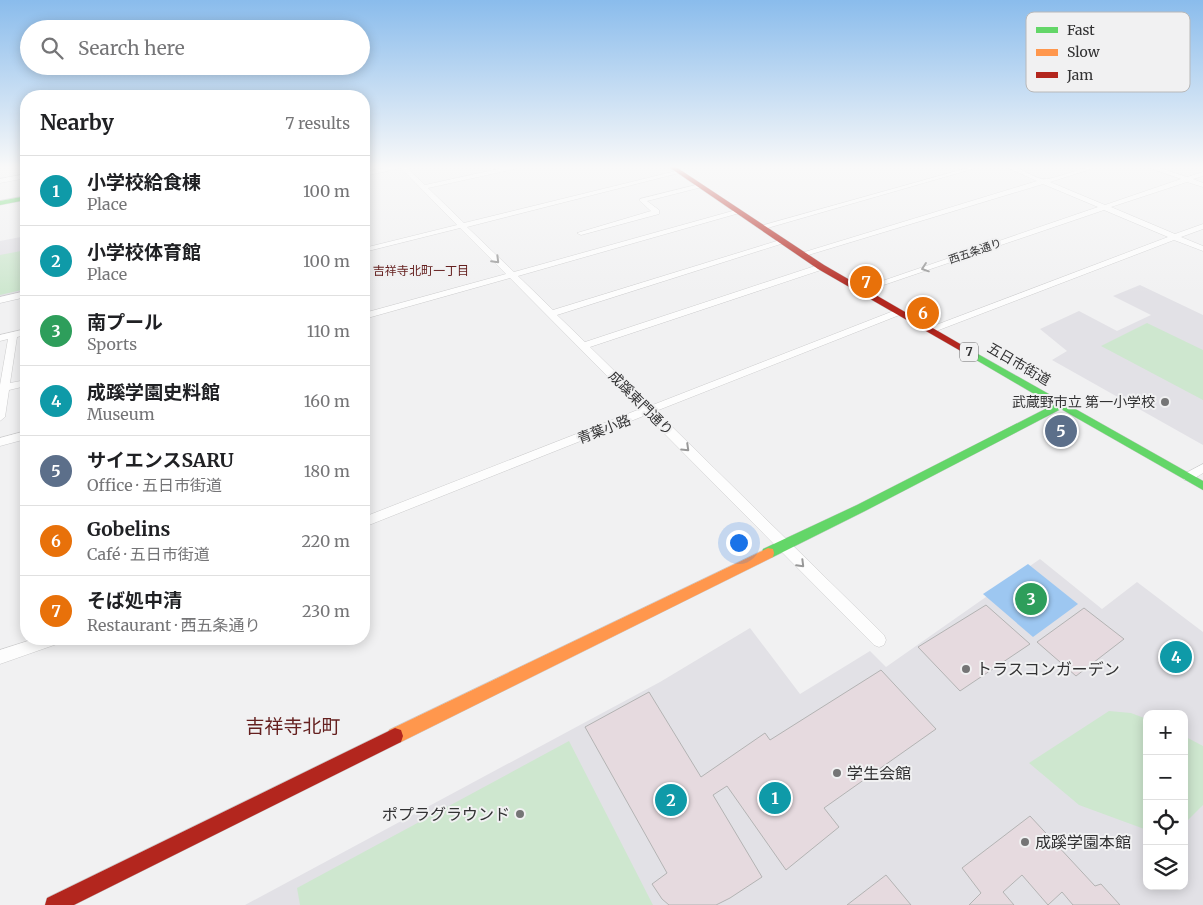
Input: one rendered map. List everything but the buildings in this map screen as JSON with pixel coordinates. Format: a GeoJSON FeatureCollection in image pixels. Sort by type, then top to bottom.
{"type":"FeatureCollection","features":[{"type":"Feature","properties":{"kind":"street","name":"成蹊東門通り"},"geometry":{"type":"LineString","coordinates":[[446,209],[878,640]]}},
{"type":"Feature","properties":{"kind":"street"},"geometry":{"type":"LineString","coordinates":[[370,248],[522,209]]}},
{"type":"Feature","properties":{"kind":"street"},"geometry":{"type":"LineString","coordinates":[[581,233],[656,212],[653,209]]}},
{"type":"Feature","properties":{"kind":"street","name":"五日市街道"},"geometry":{"type":"LineString","coordinates":[[735,209],[821,267],[1203,486]]}},
{"type":"Feature","properties":{"kind":"street"},"geometry":{"type":"LineString","coordinates":[[761,227],[824,209]]}},
{"type":"Feature","properties":{"kind":"street"},"geometry":{"type":"LineString","coordinates":[[802,254],[950,209]]}},
{"type":"Feature","properties":{"kind":"street","name":"西五条通り"},"geometry":{"type":"LineString","coordinates":[[860,290],[1094,209]]}},
{"type":"Feature","properties":{"kind":"street"},"geometry":{"type":"LineString","coordinates":[[1111,209],[1203,249]]}},
{"type":"Feature","properties":{"kind":"street"},"geometry":{"type":"LineString","coordinates":[[370,314],[739,212]]}},
{"type":"Feature","properties":{"kind":"street"},"geometry":{"type":"LineString","coordinates":[[931,330],[1203,226]]}},
{"type":"Feature","properties":{"kind":"street"},"geometry":{"type":"LineString","coordinates":[[550,314],[783,242]]}},
{"type":"Feature","properties":{"kind":"street"},"geometry":{"type":"LineString","coordinates":[[583,346],[821,267]]}},
{"type":"Feature","properties":{"kind":"street"},"geometry":{"type":"LineString","coordinates":[[0,300],[20,295]]}},
{"type":"Feature","properties":{"kind":"street","name":"青葉小路"},"geometry":{"type":"LineString","coordinates":[[370,520],[899,312]]}},
{"type":"Feature","properties":{"kind":"street"},"geometry":{"type":"LineString","coordinates":[[0,338],[20,333]]}},
{"type":"Feature","properties":{"kind":"street"},"geometry":{"type":"LineString","coordinates":[[0,417],[13,335]]}},
{"type":"Feature","properties":{"kind":"street"},"geometry":{"type":"LineString","coordinates":[[6,388],[20,384]]}},
{"type":"Feature","properties":{"kind":"street"},"geometry":{"type":"LineString","coordinates":[[54,905],[861,508],[1061,405]]}},
{"type":"Feature","properties":{"kind":"street"},"geometry":{"type":"LineString","coordinates":[[0,442],[20,437]]}},
{"type":"Feature","properties":{"kind":"street"},"geometry":{"type":"LineString","coordinates":[[1188,477],[1203,468]]}},
{"type":"Feature","properties":{"kind":"street"},"geometry":{"type":"LineString","coordinates":[[0,658],[36,645]]}},
{"type":"Feature","properties":{"kind":"shaded area"},"geometry":{"type":"Polygon","coordinates":[[[20,237],[20,293],[0,298],[0,241],[20,237]]]}},
{"type":"Feature","properties":{"kind":"shaded area","name":"武蔵野市立 第一小学校"},"geometry":{"type":"Polygon","coordinates":[[[1140,285],[1203,315],[1203,445],[1052,360],[1067,351],[1040,329],[1079,311],[1117,331],[1151,315],[1113,296],[1140,285]]]}},
{"type":"Feature","properties":{"kind":"shaded area"},"geometry":{"type":"Polygon","coordinates":[[[1040,559],[1102,609],[1137,582],[1203,632],[1203,905],[245,905],[660,682],[750,628],[800,694],[870,651],[886,667],[1040,559]]]}},
{"type":"Feature","properties":{"kind":"green space"},"geometry":{"type":"Polygon","coordinates":[[[20,251],[20,290],[0,295],[0,255],[20,251]]]}},
{"type":"Feature","properties":{"kind":"green space"},"geometry":{"type":"Polygon","coordinates":[[[1147,323],[1203,350],[1203,400],[1101,346],[1147,323]]]}},
{"type":"Feature","properties":{"kind":"green space"},"geometry":{"type":"Polygon","coordinates":[[[1109,711],[1131,713],[1143,718],[1143,829],[1079,805],[1029,763],[1109,711]]]}},
{"type":"Feature","properties":{"kind":"green space"},"geometry":{"type":"Polygon","coordinates":[[[1188,738],[1203,746],[1203,805],[1188,820],[1188,738]]]}},
{"type":"Feature","properties":{"kind":"green space","name":"ポプラグラウンド"},"geometry":{"type":"Polygon","coordinates":[[[569,741],[653,905],[300,905],[297,888],[569,741]]]}},
{"type":"Feature","properties":{"kind":"water"},"geometry":{"type":"Polygon","coordinates":[[[1028,564],[1078,604],[1033,637],[983,594],[1028,564]]]}},
{"type":"Feature","properties":{"kind":"traffic: fast"},"geometry":{"type":"LineString","coordinates":[[969,352],[1203,486]]}},
{"type":"Feature","properties":{"kind":"traffic: fast"},"geometry":{"type":"LineString","coordinates":[[768,553],[861,508],[1061,405]]}},
{"type":"Feature","properties":{"kind":"traffic: slow"},"geometry":{"type":"LineString","coordinates":[[395,736],[768,553]]}},
{"type":"Feature","properties":{"kind":"traffic: jam"},"geometry":{"type":"LineString","coordinates":[[735,209],[821,267],[969,352]]}},
{"type":"Feature","properties":{"kind":"traffic: jam"},"geometry":{"type":"LineString","coordinates":[[54,905],[395,736]]}},
{"type":"Feature","properties":{"kind":"place","name":"そば処中清"},"geometry":{"type":"Point","coordinates":[866,282]}},
{"type":"Feature","properties":{"kind":"place","name":"Gobelins"},"geometry":{"type":"Point","coordinates":[923,313]}},
{"type":"Feature","properties":{"kind":"place","name":"武蔵野市立 第一小学校"},"geometry":{"type":"Point","coordinates":[1165,402]}},
{"type":"Feature","properties":{"kind":"place","name":"サイエンスSARU"},"geometry":{"type":"Point","coordinates":[1061,431]}},
{"type":"Feature","properties":{"kind":"place","name":"南プール"},"geometry":{"type":"Point","coordinates":[1031,599]}},
{"type":"Feature","properties":{"kind":"place","name":"成蹊学園史料館"},"geometry":{"type":"Point","coordinates":[1176,657]}},
{"type":"Feature","properties":{"kind":"place","name":"トラスコンガーデン"},"geometry":{"type":"Point","coordinates":[966,669]}},
{"type":"Feature","properties":{"kind":"place","name":"学生会館"},"geometry":{"type":"Point","coordinates":[837,773]}},
{"type":"Feature","properties":{"kind":"place","name":"小学校給食棟"},"geometry":{"type":"Point","coordinates":[775,798]}},
{"type":"Feature","properties":{"kind":"place","name":"小学校体育館"},"geometry":{"type":"Point","coordinates":[671,800]}},
{"type":"Feature","properties":{"kind":"place","name":"ポプラグラウンド"},"geometry":{"type":"Point","coordinates":[520,814]}},
{"type":"Feature","properties":{"kind":"place","name":"成蹊学園本館"},"geometry":{"type":"Point","coordinates":[1025,842]}},
{"type":"Feature","properties":{"kind":"district","name":"吉祥寺北町一丁目"},"geometry":{"type":"Point","coordinates":[421,271]}},
{"type":"Feature","properties":{"kind":"district","name":"吉祥寺北町"},"geometry":{"type":"Point","coordinates":[293,726]}}]}
